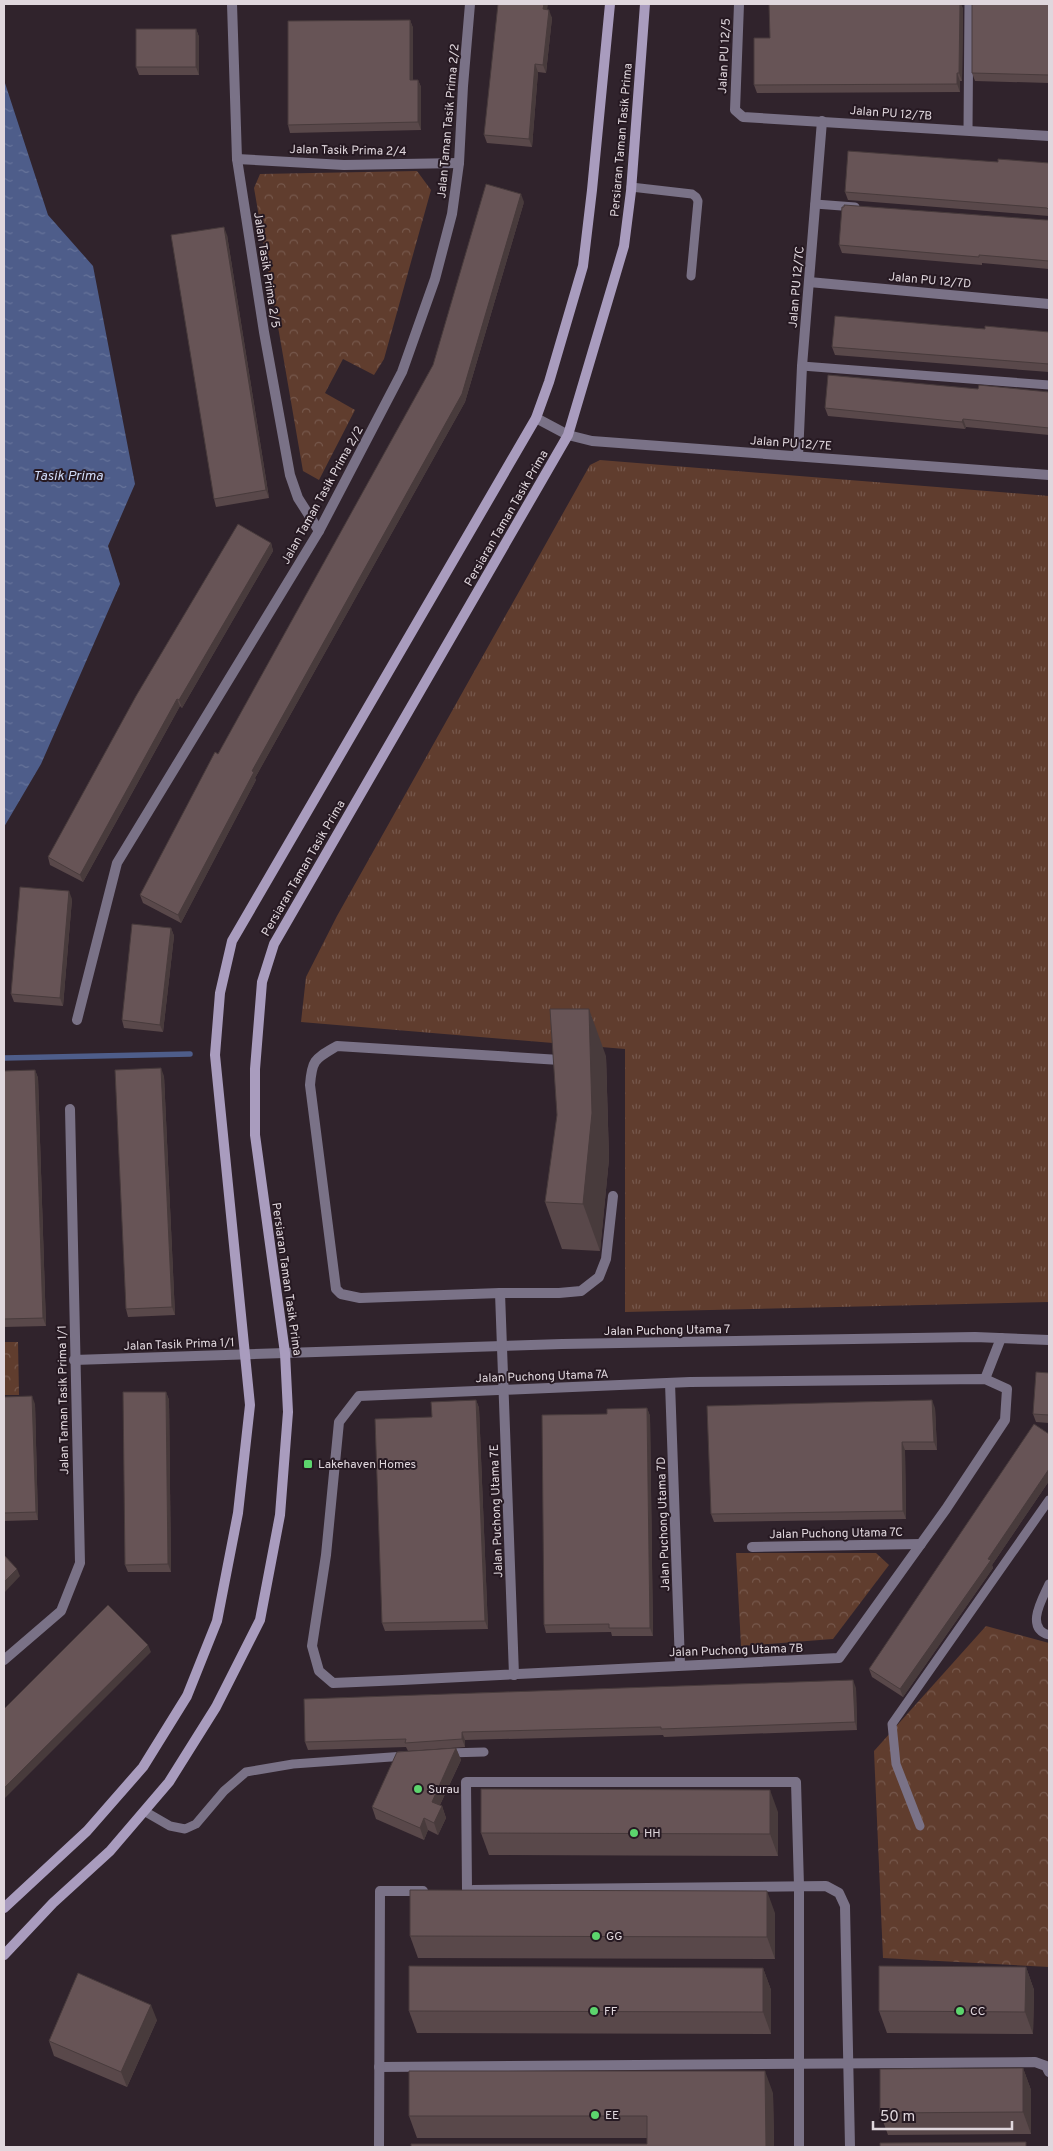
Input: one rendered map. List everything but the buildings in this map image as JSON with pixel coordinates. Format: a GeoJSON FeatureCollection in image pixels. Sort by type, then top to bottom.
{"type":"FeatureCollection","features":[{"type":"Feature","properties":{"kind":"main road","name":"Persiaran Taman Tasik Prima"},"geometry":{"type":"LineString","coordinates":[[4,1908],[87,1831],[143,1767],[187,1696],[217,1621],[238,1512],[250,1405],[215,1055],[220,994],[232,941],[536,418],[582,266],[592,190],[610,4]]}},
{"type":"Feature","properties":{"kind":"main road","name":"Persiaran Taman Tasik Prima"},"geometry":{"type":"LineString","coordinates":[[4,1955],[53,1903],[110,1850],[169,1782],[216,1707],[260,1620],[280,1515],[288,1412],[285,1353],[255,1135],[255,1069],[262,982],[274,944],[568,435],[624,246],[631,187],[645,4]]}},
{"type":"Feature","properties":{"kind":"street","name":"Jalan Tasik Prima 2/5"},"geometry":{"type":"LineString","coordinates":[[232,4],[237,159],[264,332],[290,475],[298,498],[320,531]]}},
{"type":"Feature","properties":{"kind":"street","name":"Jalan Taman Tasik Prima 2/2"},"geometry":{"type":"LineString","coordinates":[[77,1020],[117,863],[320,531],[402,372],[435,279],[452,214],[459,162],[470,4]]}},
{"type":"Feature","properties":{"kind":"street","name":"Jalan PU 12/5"},"geometry":{"type":"LineString","coordinates":[[735,110],[739,4]]}},
{"type":"Feature","properties":{"kind":"street","name":"Jalan PU 12/7B"},"geometry":{"type":"LineString","coordinates":[[735,110],[743,117],[1049,136]]}},
{"type":"Feature","properties":{"kind":"street","name":"Jalan PU 12/7C"},"geometry":{"type":"LineString","coordinates":[[798,456],[802,366],[822,121]]}},
{"type":"Feature","properties":{"kind":"street","name":"Jalan Tasik Prima 2/4"},"geometry":{"type":"LineString","coordinates":[[237,159],[344,165],[459,162]]}},
{"type":"Feature","properties":{"kind":"street","name":"Jalan PU 12/7D"},"geometry":{"type":"LineString","coordinates":[[809,282],[1049,304]]}},
{"type":"Feature","properties":{"kind":"street","name":"Jalan PU 12/7E"},"geometry":{"type":"LineString","coordinates":[[536,418],[568,435],[592,441],[1049,475]]}},
{"type":"Feature","properties":{"kind":"street"},"geometry":{"type":"LineString","coordinates":[[560,1060],[337,1046],[315,1060],[310,1085],[336,1289],[341,1294],[360,1298],[581,1291],[599,1277],[606,1260],[613,1196]]}},
{"type":"Feature","properties":{"kind":"street","name":"Jalan Taman Tasik Prima 1/1"},"geometry":{"type":"LineString","coordinates":[[4,1660],[61,1611],[80,1563],[74,1360],[70,1109]]}},
{"type":"Feature","properties":{"kind":"street","name":"Jalan Puchong Utama 7E"},"geometry":{"type":"LineString","coordinates":[[500,1293],[514,1675]]}},
{"type":"Feature","properties":{"kind":"street","name":"Jalan Puchong Utama 7"},"geometry":{"type":"LineString","coordinates":[[285,1353],[503,1346],[965,1337],[1049,1340]]}},
{"type":"Feature","properties":{"kind":"street"},"geometry":{"type":"LineString","coordinates":[[985,1379],[1001,1338]]}},
{"type":"Feature","properties":{"kind":"street","name":"Jalan Tasik Prima 1/1"},"geometry":{"type":"LineString","coordinates":[[74,1360],[285,1353]]}},
{"type":"Feature","properties":{"kind":"street","name":"Jalan Puchong Utama 7A"},"geometry":{"type":"LineString","coordinates":[[312,1646],[326,1555],[339,1422],[359,1396],[670,1383],[985,1379]]}},
{"type":"Feature","properties":{"kind":"street","name":"Jalan Puchong Utama 7B"},"geometry":{"type":"LineString","coordinates":[[312,1646],[319,1671],[333,1683],[514,1675],[680,1664],[840,1658],[921,1544],[1005,1420],[1007,1389],[985,1379]]}},
{"type":"Feature","properties":{"kind":"street","name":"Jalan Puchong Utama 7D"},"geometry":{"type":"LineString","coordinates":[[670,1383],[680,1664]]}},
{"type":"Feature","properties":{"kind":"street","name":"Jalan Puchong Utama 7C"},"geometry":{"type":"LineString","coordinates":[[752,1547],[921,1544]]}},
{"type":"Feature","properties":{"kind":"street"},"geometry":{"type":"LineString","coordinates":[[799,2147],[799,1886],[796,1782],[466,1782],[462,1891],[799,1886],[826,1886],[840,1893],[845,1906],[850,2147]]}},
{"type":"Feature","properties":{"kind":"street"},"geometry":{"type":"LineString","coordinates":[[379,2147],[380,1891],[438,1891]]}},
{"type":"Feature","properties":{"kind":"street"},"geometry":{"type":"LineString","coordinates":[[379,2067],[1036,2062],[1046,2066],[1049,2072]]}},
{"type":"Feature","properties":{"kind":"lane"},"geometry":{"type":"LineString","coordinates":[[968,130],[969,4]]}},
{"type":"Feature","properties":{"kind":"lane"},"geometry":{"type":"LineString","coordinates":[[631,187],[692,194],[696,197],[698,201],[691,276]]}},
{"type":"Feature","properties":{"kind":"lane"},"geometry":{"type":"LineString","coordinates":[[815,204],[864,208]]}},
{"type":"Feature","properties":{"kind":"lane"},"geometry":{"type":"LineString","coordinates":[[802,366],[1049,385]]}},
{"type":"Feature","properties":{"kind":"lane"},"geometry":{"type":"LineString","coordinates":[[920,1826],[896,1764],[892,1724],[1049,1500]]}},
{"type":"Feature","properties":{"kind":"lane"},"geometry":{"type":"LineString","coordinates":[[1049,1584],[1036,1611],[1037,1624],[1044,1633],[1049,1635]]}},
{"type":"Feature","properties":{"kind":"lane"},"geometry":{"type":"LineString","coordinates":[[436,1754],[484,1752]]}},
{"type":"Feature","properties":{"kind":"lane"},"geometry":{"type":"LineString","coordinates":[[144,1811],[170,1826],[185,1829],[196,1824],[224,1790],[246,1772],[294,1764],[417,1755]]}},
{"type":"Feature","properties":{"kind":"green space"},"geometry":{"type":"Polygon","coordinates":[[[417,171],[431,190],[384,359],[374,375],[343,359],[325,393],[355,410],[319,480],[303,471],[254,188],[260,174],[417,171]]]}},
{"type":"Feature","properties":{"kind":"green space"},"geometry":{"type":"Polygon","coordinates":[[[600,460],[1049,496],[1049,1302],[625,1312],[625,1049],[301,1022],[306,977],[337,916],[590,465],[600,460]]]}},
{"type":"Feature","properties":{"kind":"green space"},"geometry":{"type":"Polygon","coordinates":[[[4,1342],[18,1342],[19,1395],[4,1395],[4,1342]]]}},
{"type":"Feature","properties":{"kind":"green space"},"geometry":{"type":"Polygon","coordinates":[[[736,1553],[876,1553],[889,1565],[833,1639],[741,1646],[736,1553]]]}},
{"type":"Feature","properties":{"kind":"green space"},"geometry":{"type":"Polygon","coordinates":[[[986,1626],[1049,1643],[1049,1967],[883,1958],[874,1751],[986,1626]]]}},
{"type":"Feature","properties":{"kind":"water","name":"Tasik Prima"},"geometry":{"type":"Polygon","coordinates":[[[4,80],[48,215],[93,266],[135,484],[108,546],[120,584],[41,764],[4,827],[4,80]]]}},
{"type":"Feature","properties":{"kind":"waterway"},"geometry":{"type":"LineString","coordinates":[[4,1058],[190,1054]]}},
{"type":"Feature","properties":{"kind":"place","name":"Lakehaven Homes"},"geometry":{"type":"Point","coordinates":[308,1464]}},
{"type":"Feature","properties":{"kind":"place","name":"Surau"},"geometry":{"type":"Point","coordinates":[418,1789]}},
{"type":"Feature","properties":{"kind":"place","name":"HH"},"geometry":{"type":"Point","coordinates":[634,1833]}},
{"type":"Feature","properties":{"kind":"place","name":"GG"},"geometry":{"type":"Point","coordinates":[596,1936]}},
{"type":"Feature","properties":{"kind":"place","name":"FF"},"geometry":{"type":"Point","coordinates":[594,2011]}},
{"type":"Feature","properties":{"kind":"place","name":"CC"},"geometry":{"type":"Point","coordinates":[960,2011]}},
{"type":"Feature","properties":{"kind":"place","name":"EE"},"geometry":{"type":"Point","coordinates":[595,2115]}}]}
